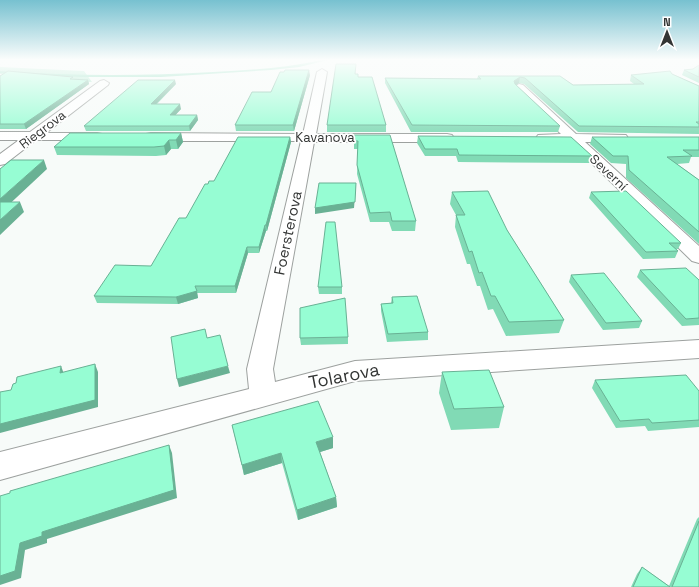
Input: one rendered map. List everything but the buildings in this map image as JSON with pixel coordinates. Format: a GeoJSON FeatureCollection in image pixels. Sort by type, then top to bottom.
{"type":"FeatureCollection","features":[{"type":"Feature","properties":{"kind":"street","name":"Riegrova"},"geometry":{"type":"LineString","coordinates":[[0,161],[98,87]]}},
{"type":"Feature","properties":{"kind":"street","name":"Foersterova"},"geometry":{"type":"LineString","coordinates":[[263,394],[260,369],[319,87]]}},
{"type":"Feature","properties":{"kind":"street","name":"Severní"},"geometry":{"type":"LineString","coordinates":[[519,87],[699,257]]}},
{"type":"Feature","properties":{"kind":"street"},"geometry":{"type":"LineString","coordinates":[[0,136],[106,137]]}},
{"type":"Feature","properties":{"kind":"street","name":"Kavanova"},"geometry":{"type":"LineString","coordinates":[[137,137],[462,138]]}},
{"type":"Feature","properties":{"kind":"street"},"geometry":{"type":"LineString","coordinates":[[534,138],[637,138]]}},
{"type":"Feature","properties":{"kind":"street","name":"Tolarova"},"geometry":{"type":"LineString","coordinates":[[0,466],[263,394],[340,374],[368,369],[699,349]]}}]}
